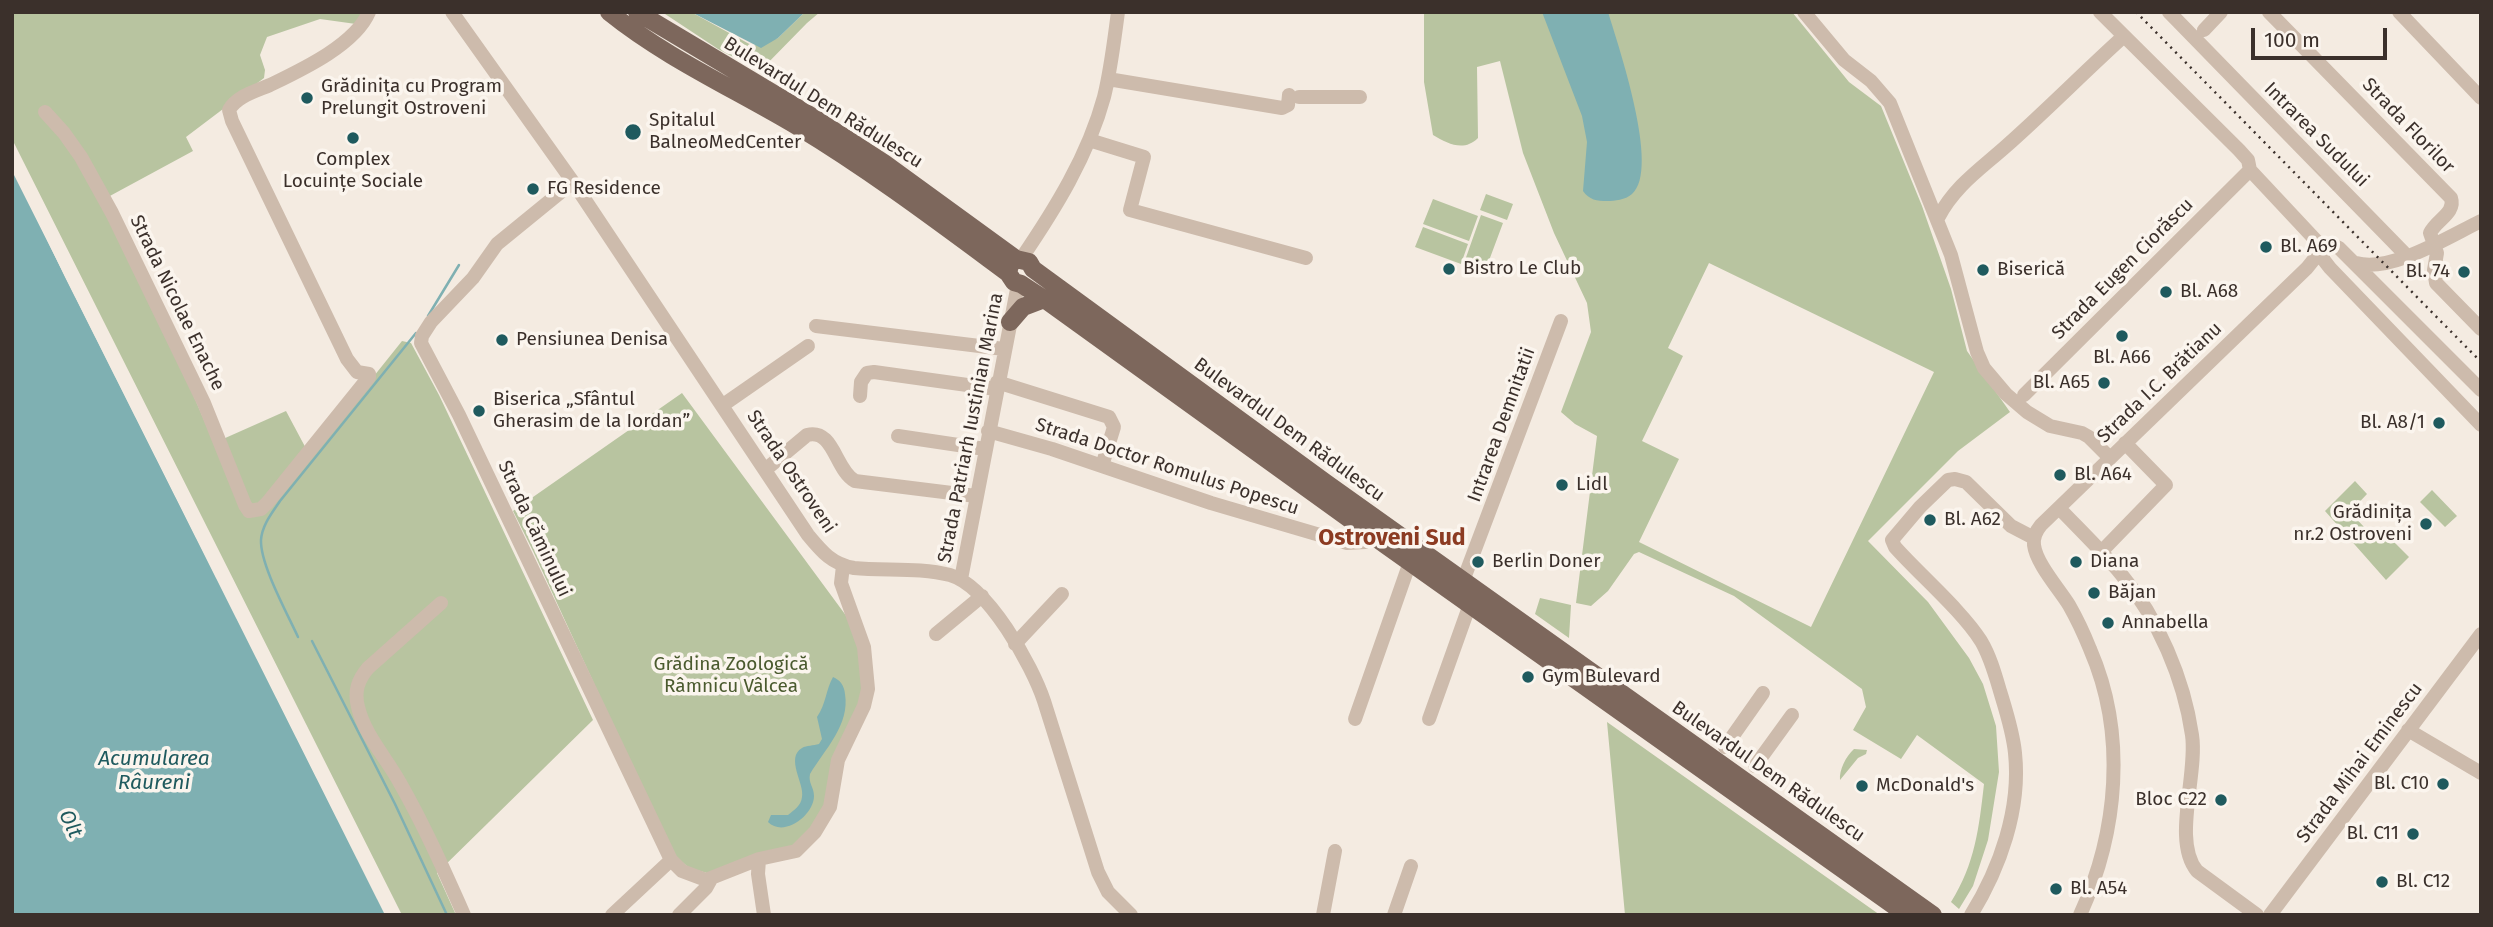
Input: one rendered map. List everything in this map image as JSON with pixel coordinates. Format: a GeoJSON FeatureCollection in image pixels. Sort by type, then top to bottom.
{"type":"FeatureCollection","features":[{"type":"Feature","properties":{"kind":"main road","name":"Bulevardul Dem Rădulescu"},"geometry":{"type":"LineString","coordinates":[[609,12],[654,43],[850,160],[1021,270],[1463,581],[1594,683],[1907,915]]}},
{"type":"Feature","properties":{"kind":"main road","name":"Bulevardul Dem Rădulescu"},"geometry":{"type":"LineString","coordinates":[[637,12],[805,112],[884,163],[1021,270],[1044,299],[1375,537],[1469,604],[1594,683],[1933,915]]}},
{"type":"Feature","properties":{"kind":"main road"},"geometry":{"type":"LineString","coordinates":[[1010,322],[1023,307],[1044,299]]}},
{"type":"Feature","properties":{"kind":"street","name":"Strada Nicolae Enache"},"geometry":{"type":"LineString","coordinates":[[45,112],[81,158],[112,213],[204,403],[245,505],[249,511],[261,509],[369,374],[357,372],[347,359],[229,110],[237,100],[300,70],[341,45],[365,22],[369,12]]}},
{"type":"Feature","properties":{"kind":"street","name":"Strada Ostroveni"},"geometry":{"type":"LineString","coordinates":[[452,12],[573,183],[817,545],[825,555],[843,566]]}},
{"type":"Feature","properties":{"kind":"street","name":"Strada Patriarh Iustinian Marina"},"geometry":{"type":"LineString","coordinates":[[961,579],[1021,270],[1089,140],[1108,79],[1118,12]]}},
{"type":"Feature","properties":{"kind":"street"},"geometry":{"type":"LineString","coordinates":[[1804,12],[1844,60],[1871,81],[1890,103],[1938,218],[1984,368],[2006,394],[2027,412],[2050,426],[2082,433],[2110,458]]}},
{"type":"Feature","properties":{"kind":"street"},"geometry":{"type":"LineString","coordinates":[[2100,12],[2239,150],[2248,160],[2250,170],[2323,248]]}},
{"type":"Feature","properties":{"kind":"street","name":"Intrarea Sudului"},"geometry":{"type":"LineString","coordinates":[[2169,12],[2407,256]]}},
{"type":"Feature","properties":{"kind":"street"},"geometry":{"type":"LineString","coordinates":[[2204,30],[2221,12]]}},
{"type":"Feature","properties":{"kind":"street","name":"Strada Florilor"},"geometry":{"type":"LineString","coordinates":[[2269,12],[2453,201],[2451,210],[2432,229],[2434,243]]}},
{"type":"Feature","properties":{"kind":"street"},"geometry":{"type":"LineString","coordinates":[[2399,12],[2481,98]]}},
{"type":"Feature","properties":{"kind":"street"},"geometry":{"type":"LineString","coordinates":[[1938,218],[1949,198],[1964,182],[2005,148],[2124,36]]}},
{"type":"Feature","properties":{"kind":"street"},"geometry":{"type":"LineString","coordinates":[[1108,79],[1282,108],[1288,105],[1294,96],[1360,97]]}},
{"type":"Feature","properties":{"kind":"street"},"geometry":{"type":"LineString","coordinates":[[1089,140],[1144,157],[1130,210],[1306,258]]}},
{"type":"Feature","properties":{"kind":"street","name":"Strada Eugen Ciorăscu"},"geometry":{"type":"LineString","coordinates":[[2024,395],[2250,170]]}},
{"type":"Feature","properties":{"kind":"street","name":"Strada Căminului"},"geometry":{"type":"LineString","coordinates":[[573,183],[497,244],[473,278],[430,323],[421,343],[459,415],[671,860]]}},
{"type":"Feature","properties":{"kind":"street"},"geometry":{"type":"LineString","coordinates":[[2355,263],[2366,266],[2388,264],[2481,221]]}},
{"type":"Feature","properties":{"kind":"street"},"geometry":{"type":"LineString","coordinates":[[2434,243],[2437,253],[2434,270],[2436,284],[2481,329]]}},
{"type":"Feature","properties":{"kind":"street"},"geometry":{"type":"LineString","coordinates":[[2323,248],[2329,245],[2337,246],[2481,390]]}},
{"type":"Feature","properties":{"kind":"street"},"geometry":{"type":"LineString","coordinates":[[2323,248],[2322,256],[2326,264],[2481,425]]}},
{"type":"Feature","properties":{"kind":"street","name":"Strada I.C. Brătianu"},"geometry":{"type":"LineString","coordinates":[[2034,538],[2038,529],[2307,268],[2323,248]]}},
{"type":"Feature","properties":{"kind":"street"},"geometry":{"type":"LineString","coordinates":[[2376,284],[2388,264]]}},
{"type":"Feature","properties":{"kind":"street","name":"Intrarea Demnitatii"},"geometry":{"type":"LineString","coordinates":[[1463,581],[1561,321]]}},
{"type":"Feature","properties":{"kind":"street"},"geometry":{"type":"LineString","coordinates":[[2395,337],[2412,321]]}},
{"type":"Feature","properties":{"kind":"street"},"geometry":{"type":"LineString","coordinates":[[816,326],[1004,349]]}},
{"type":"Feature","properties":{"kind":"street"},"geometry":{"type":"LineString","coordinates":[[723,405],[808,346]]}},
{"type":"Feature","properties":{"kind":"street"},"geometry":{"type":"LineString","coordinates":[[860,396],[863,377],[874,372],[997,386],[1109,417],[1114,427],[1102,466]]}},
{"type":"Feature","properties":{"kind":"street","name":"Strada Doctor Romulus Popescu"},"geometry":{"type":"LineString","coordinates":[[988,431],[1211,503],[1347,543],[1363,542],[1375,537]]}},
{"type":"Feature","properties":{"kind":"street"},"geometry":{"type":"LineString","coordinates":[[765,470],[807,435],[814,433],[825,438],[844,472],[855,481],[976,496]]}},
{"type":"Feature","properties":{"kind":"street"},"geometry":{"type":"LineString","coordinates":[[898,436],[985,449]]}},
{"type":"Feature","properties":{"kind":"street"},"geometry":{"type":"LineString","coordinates":[[2101,552],[2166,485],[2125,443]]}},
{"type":"Feature","properties":{"kind":"street"},"geometry":{"type":"LineString","coordinates":[[1971,915],[1994,874],[2005,838],[2016,770],[2013,740],[1996,678],[1982,642],[1895,547],[1892,540],[1912,515],[1948,480],[1960,479],[2011,526],[2034,538],[2035,551],[2069,606],[2091,650],[2106,696],[2112,733],[2114,778],[2108,827],[2095,876],[2080,915]]}},
{"type":"Feature","properties":{"kind":"street"},"geometry":{"type":"LineString","coordinates":[[2059,508],[2136,594],[2151,619],[2184,695],[2193,738],[2185,843],[2190,862],[2197,871],[2257,915]]}},
{"type":"Feature","properties":{"kind":"street"},"geometry":{"type":"LineString","coordinates":[[1355,719],[1410,562]]}},
{"type":"Feature","properties":{"kind":"street"},"geometry":{"type":"LineString","coordinates":[[612,915],[671,860],[682,871],[708,879],[759,859],[796,851],[806,843],[826,817],[833,799],[838,760],[864,706],[868,689],[864,647],[842,583],[843,566],[936,572],[961,579],[982,596],[1016,644],[1040,689],[1098,872],[1108,892],[1131,915]]}},
{"type":"Feature","properties":{"kind":"street"},"geometry":{"type":"LineString","coordinates":[[1016,644],[1062,594]]}},
{"type":"Feature","properties":{"kind":"street"},"geometry":{"type":"LineString","coordinates":[[936,634],[982,596]]}},
{"type":"Feature","properties":{"kind":"street"},"geometry":{"type":"LineString","coordinates":[[441,603],[368,668],[360,677],[357,696],[368,732],[408,797],[464,915]]}},
{"type":"Feature","properties":{"kind":"street"},"geometry":{"type":"LineString","coordinates":[[1429,719],[1469,604]]}},
{"type":"Feature","properties":{"kind":"street","name":"Strada Mihai Eminescu"},"geometry":{"type":"LineString","coordinates":[[2270,915],[2481,634]]}},
{"type":"Feature","properties":{"kind":"street"},"geometry":{"type":"LineString","coordinates":[[1725,747],[1763,693]]}},
{"type":"Feature","properties":{"kind":"street"},"geometry":{"type":"LineString","coordinates":[[1755,766],[1792,715]]}},
{"type":"Feature","properties":{"kind":"street"},"geometry":{"type":"LineString","coordinates":[[2408,730],[2481,773]]}},
{"type":"Feature","properties":{"kind":"street"},"geometry":{"type":"LineString","coordinates":[[1324,915],[1335,851]]}},
{"type":"Feature","properties":{"kind":"street"},"geometry":{"type":"LineString","coordinates":[[759,859],[758,874],[764,915]]}},
{"type":"Feature","properties":{"kind":"street"},"geometry":{"type":"LineString","coordinates":[[1394,915],[1412,866]]}},
{"type":"Feature","properties":{"kind":"street"},"geometry":{"type":"LineString","coordinates":[[679,915],[706,888],[708,879]]}},
{"type":"Feature","properties":{"kind":"green space"},"geometry":{"type":"Polygon","coordinates":[[[12,12],[365,12],[356,24],[320,19],[267,37],[260,55],[265,70],[264,78],[186,137],[193,151],[108,197],[214,443],[286,411],[310,456],[402,341],[411,343],[439,395],[593,720],[437,873],[456,915],[402,915],[12,139],[12,12]]]}},
{"type":"Feature","properties":{"kind":"green space"},"geometry":{"type":"Polygon","coordinates":[[[662,12],[691,12],[753,46],[778,38],[805,12],[820,12],[760,71],[718,49],[662,12]]]}},
{"type":"Feature","properties":{"kind":"green space"},"geometry":{"type":"Polygon","coordinates":[[[1424,12],[1792,12],[1849,82],[1881,106],[1922,206],[1951,289],[1967,351],[2010,412],[1958,451],[1868,541],[1928,602],[1969,658],[1983,684],[1996,726],[1999,772],[1988,840],[1973,886],[1959,909],[1951,902],[1971,860],[1984,784],[1917,735],[1901,759],[1853,730],[1866,707],[1862,689],[1734,596],[1639,552],[1634,554],[1608,591],[1591,606],[1576,603],[1597,436],[1575,424],[1561,412],[1591,332],[1587,303],[1554,233],[1523,153],[1500,61],[1477,67],[1478,138],[1467,145],[1450,144],[1433,135],[1424,82],[1424,12]],[[1709,263],[1668,348],[1683,356],[1642,441],[1679,459],[1639,542],[1811,627],[1934,372],[1709,263]]]}},
{"type":"Feature","properties":{"kind":"green space"},"geometry":{"type":"Polygon","coordinates":[[[1486,194],[1513,204],[1507,220],[1480,210],[1486,194]]]}},
{"type":"Feature","properties":{"kind":"green space"},"geometry":{"type":"Polygon","coordinates":[[[1433,199],[1478,216],[1469,241],[1423,224],[1433,199]]]}},
{"type":"Feature","properties":{"kind":"green space"},"geometry":{"type":"Polygon","coordinates":[[[1481,215],[1503,223],[1484,274],[1463,266],[1481,215]]]}},
{"type":"Feature","properties":{"kind":"green space"},"geometry":{"type":"Polygon","coordinates":[[[1423,227],[1468,244],[1461,264],[1415,247],[1423,227]]]}},
{"type":"Feature","properties":{"kind":"green space","name":"Grădina Zoologică Râmnicu Vâlcea"},"geometry":{"type":"Polygon","coordinates":[[[682,393],[850,621],[861,653],[863,694],[828,804],[801,844],[707,873],[689,868],[672,853],[513,511],[682,393]]]}},
{"type":"Feature","properties":{"kind":"green space"},"geometry":{"type":"Polygon","coordinates":[[[2355,481],[2367,494],[2350,512],[2379,543],[2387,535],[2409,557],[2386,580],[2325,511],[2355,481]]]}},
{"type":"Feature","properties":{"kind":"green space"},"geometry":{"type":"Polygon","coordinates":[[[2432,490],[2457,516],[2445,527],[2420,502],[2432,490]]]}},
{"type":"Feature","properties":{"kind":"green space"},"geometry":{"type":"Polygon","coordinates":[[[1540,598],[1571,605],[1569,638],[1535,614],[1540,598]]]}},
{"type":"Feature","properties":{"kind":"green space"},"geometry":{"type":"Polygon","coordinates":[[[1607,722],[1880,915],[1625,915],[1607,722]]]}},
{"type":"Feature","properties":{"kind":"green space"},"geometry":{"type":"Polygon","coordinates":[[[1854,749],[1867,750],[1840,780],[1844,763],[1854,749]]]}},
{"type":"Feature","properties":{"kind":"water"},"geometry":{"type":"Polygon","coordinates":[[[691,12],[805,12],[778,38],[761,48],[691,12]]]}},
{"type":"Feature","properties":{"kind":"water"},"geometry":{"type":"Polygon","coordinates":[[[1542,12],[1608,12],[1628,78],[1640,135],[1640,181],[1626,198],[1597,200],[1583,191],[1587,142],[1582,116],[1542,12]]]}},
{"type":"Feature","properties":{"kind":"water","name":"Acumularea Râureni"},"geometry":{"type":"Polygon","coordinates":[[[12,171],[386,915],[12,915],[12,171]]]}},
{"type":"Feature","properties":{"kind":"water"},"geometry":{"type":"Polygon","coordinates":[[[833,677],[843,685],[846,705],[835,736],[810,774],[813,803],[804,817],[797,822],[790,826],[775,826],[768,822],[771,815],[788,815],[797,808],[801,800],[802,792],[795,758],[802,748],[819,744],[822,739],[817,717],[833,677]]]}},
{"type":"Feature","properties":{"kind":"pier"},"geometry":{"type":"Polygon","coordinates":[[[12,167],[15,169],[390,915],[385,915],[12,167]]]}},
{"type":"Feature","properties":{"kind":"waterway"},"geometry":{"type":"LineString","coordinates":[[428,316],[459,265]]}},
{"type":"Feature","properties":{"kind":"waterway"},"geometry":{"type":"LineString","coordinates":[[298,637],[265,562],[261,540],[263,529],[280,501],[416,333]]}},
{"type":"Feature","properties":{"kind":"waterway"},"geometry":{"type":"LineString","coordinates":[[312,641],[395,804],[447,915]]}},
{"type":"Feature","properties":{"kind":"railway"},"geometry":{"type":"LineString","coordinates":[[2136,12],[2481,362]]}},
{"type":"Feature","properties":{"kind":"place","name":"Grădinița cu Program Prelungit Ostroveni"},"geometry":{"type":"Point","coordinates":[307,98]}},
{"type":"Feature","properties":{"kind":"place","name":"Spitalul BalneoMedCenter"},"geometry":{"type":"Point","coordinates":[633,132]}},
{"type":"Feature","properties":{"kind":"place","name":"Complex Locuințe Sociale"},"geometry":{"type":"Point","coordinates":[353,138]}},
{"type":"Feature","properties":{"kind":"place","name":"FG Residence"},"geometry":{"type":"Point","coordinates":[533,189]}},
{"type":"Feature","properties":{"kind":"place","name":"Bl. A69"},"geometry":{"type":"Point","coordinates":[2266,247]}},
{"type":"Feature","properties":{"kind":"place","name":"Bistro Le Club"},"geometry":{"type":"Point","coordinates":[1449,269]}},
{"type":"Feature","properties":{"kind":"place","name":"Biserică"},"geometry":{"type":"Point","coordinates":[1983,270]}},
{"type":"Feature","properties":{"kind":"place","name":"Bl. 74"},"geometry":{"type":"Point","coordinates":[2464,272]}},
{"type":"Feature","properties":{"kind":"place","name":"Bl. A68"},"geometry":{"type":"Point","coordinates":[2166,292]}},
{"type":"Feature","properties":{"kind":"place","name":"Bl. A66"},"geometry":{"type":"Point","coordinates":[2122,336]}},
{"type":"Feature","properties":{"kind":"place","name":"Pensiunea Denisa"},"geometry":{"type":"Point","coordinates":[502,340]}},
{"type":"Feature","properties":{"kind":"place","name":"Bl. A65"},"geometry":{"type":"Point","coordinates":[2104,383]}},
{"type":"Feature","properties":{"kind":"place","name":"Biserica „Sfântul Gherasim de la Iordan”"},"geometry":{"type":"Point","coordinates":[479,411]}},
{"type":"Feature","properties":{"kind":"place","name":"Bl. A8/1"},"geometry":{"type":"Point","coordinates":[2439,423]}},
{"type":"Feature","properties":{"kind":"place","name":"Bl. A64"},"geometry":{"type":"Point","coordinates":[2060,475]}},
{"type":"Feature","properties":{"kind":"place","name":"Lidl"},"geometry":{"type":"Point","coordinates":[1562,485]}},
{"type":"Feature","properties":{"kind":"place","name":"Bl. A62"},"geometry":{"type":"Point","coordinates":[1930,520]}},
{"type":"Feature","properties":{"kind":"place","name":"Grădinița nr.2 Ostroveni"},"geometry":{"type":"Point","coordinates":[2426,524]}},
{"type":"Feature","properties":{"kind":"place","name":"Berlin Doner"},"geometry":{"type":"Point","coordinates":[1478,562]}},
{"type":"Feature","properties":{"kind":"place","name":"Diana"},"geometry":{"type":"Point","coordinates":[2076,562]}},
{"type":"Feature","properties":{"kind":"place","name":"Băjan"},"geometry":{"type":"Point","coordinates":[2094,593]}},
{"type":"Feature","properties":{"kind":"place","name":"Annabella"},"geometry":{"type":"Point","coordinates":[2108,623]}},
{"type":"Feature","properties":{"kind":"place","name":"Gym Bulevard"},"geometry":{"type":"Point","coordinates":[1528,677]}},
{"type":"Feature","properties":{"kind":"place","name":"Bl. C10"},"geometry":{"type":"Point","coordinates":[2443,784]}},
{"type":"Feature","properties":{"kind":"place","name":"McDonald's"},"geometry":{"type":"Point","coordinates":[1862,786]}},
{"type":"Feature","properties":{"kind":"place","name":"Bloc C22"},"geometry":{"type":"Point","coordinates":[2221,800]}},
{"type":"Feature","properties":{"kind":"place","name":"Bl. C11"},"geometry":{"type":"Point","coordinates":[2413,834]}},
{"type":"Feature","properties":{"kind":"place","name":"Bl. C12"},"geometry":{"type":"Point","coordinates":[2382,882]}},
{"type":"Feature","properties":{"kind":"place","name":"Bl. A54"},"geometry":{"type":"Point","coordinates":[2056,889]}},
{"type":"Feature","properties":{"kind":"district","name":"Ostroveni Sud"},"geometry":{"type":"Point","coordinates":[1392,539]}},
{"type":"Feature","properties":{"kind":"water label","name":"Olt"},"geometry":{"type":"Point","coordinates":[70,824]}}]}
